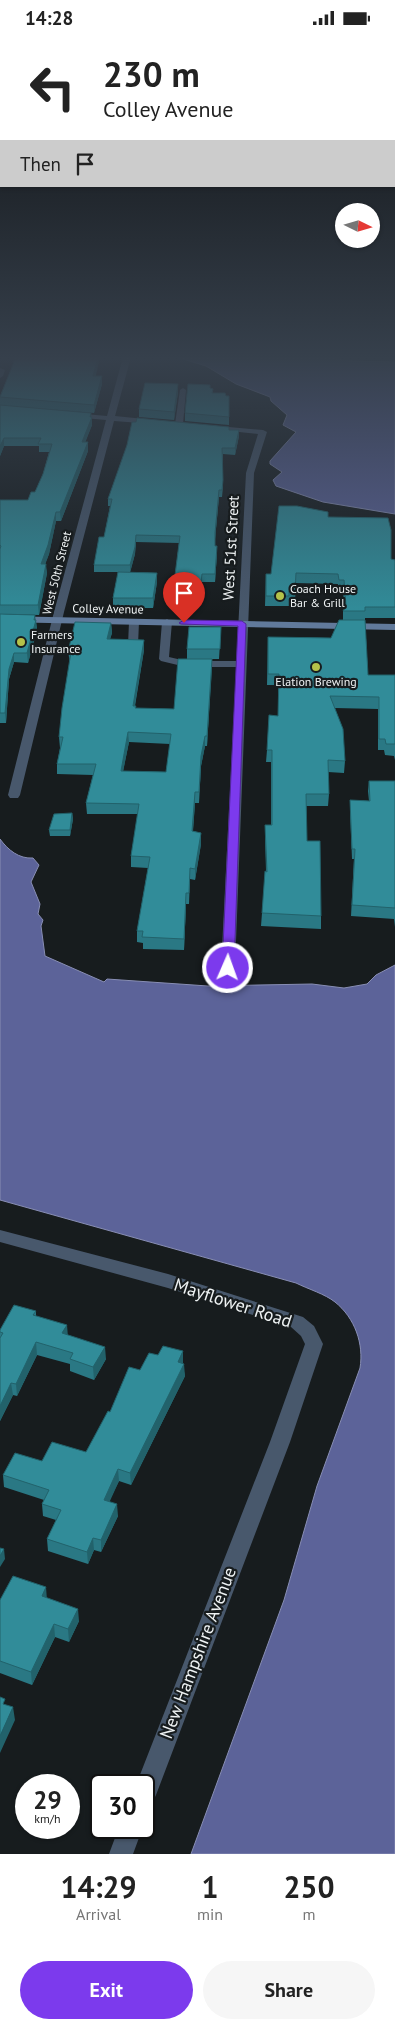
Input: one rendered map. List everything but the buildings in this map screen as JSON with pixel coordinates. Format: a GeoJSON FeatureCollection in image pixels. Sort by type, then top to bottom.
{"type":"FeatureCollection","features":[{"type":"Feature","properties":{"kind":"main road","name":"Colley Avenue"},"geometry":{"type":"LineString","coordinates":[[0,619],[395,627]]}},
{"type":"Feature","properties":{"kind":"street","name":"West 50th Street"},"geometry":{"type":"LineString","coordinates":[[14,795],[104,442]]}},
{"type":"Feature","properties":{"kind":"street","name":"West 51st Street"},"geometry":{"type":"LineString","coordinates":[[228,968],[250,473],[260,442]]}},
{"type":"Feature","properties":{"kind":"street","name":"Mayflower Road"},"geometry":{"type":"LineString","coordinates":[[0,1237],[168,1281],[297,1322],[308,1331],[314,1345],[311,1356],[253,1511]]}},
{"type":"Feature","properties":{"kind":"street","name":"New Hampshire Avenue"},"geometry":{"type":"LineString","coordinates":[[152,1774],[253,1511]]}},
{"type":"Feature","properties":{"kind":"street"},"geometry":{"type":"LineString","coordinates":[[121,1854],[127,1839]]}},
{"type":"Feature","properties":{"kind":"lane"},"geometry":{"type":"LineString","coordinates":[[133,645],[134,622]]}},
{"type":"Feature","properties":{"kind":"lane"},"geometry":{"type":"LineString","coordinates":[[168,622],[164,659],[186,664],[241,663]]}},
{"type":"Feature","properties":{"kind":"water"},"geometry":{"type":"Polygon","coordinates":[[[287,442],[395,442],[395,514],[323,502],[276,486],[273,480],[282,472],[270,464],[270,461],[287,442]]]}},
{"type":"Feature","properties":{"kind":"water"},"geometry":{"type":"Polygon","coordinates":[[[0,839],[14,853],[23,857],[33,858],[39,865],[31,882],[40,904],[38,914],[43,920],[41,926],[45,956],[104,982],[107,979],[208,986],[312,984],[344,988],[367,984],[376,975],[395,965],[395,1854],[191,1854],[284,1600],[317,1486],[360,1368],[361,1350],[353,1324],[342,1308],[331,1299],[296,1283],[0,1200],[0,839]]]}},
{"type":"Feature","properties":{"kind":"place","name":"Coach House Bar & Grill"},"geometry":{"type":"Point","coordinates":[280,596]}},
{"type":"Feature","properties":{"kind":"place","name":"Farmers Insurance"},"geometry":{"type":"Point","coordinates":[21,642]}},
{"type":"Feature","properties":{"kind":"place","name":"Elation Brewing"},"geometry":{"type":"Point","coordinates":[316,667]}},
{"type":"Feature","properties":{"kind":"route"},"geometry":{"type":"LineString","coordinates":[[184,623],[242,624],[228,968]]}}]}
